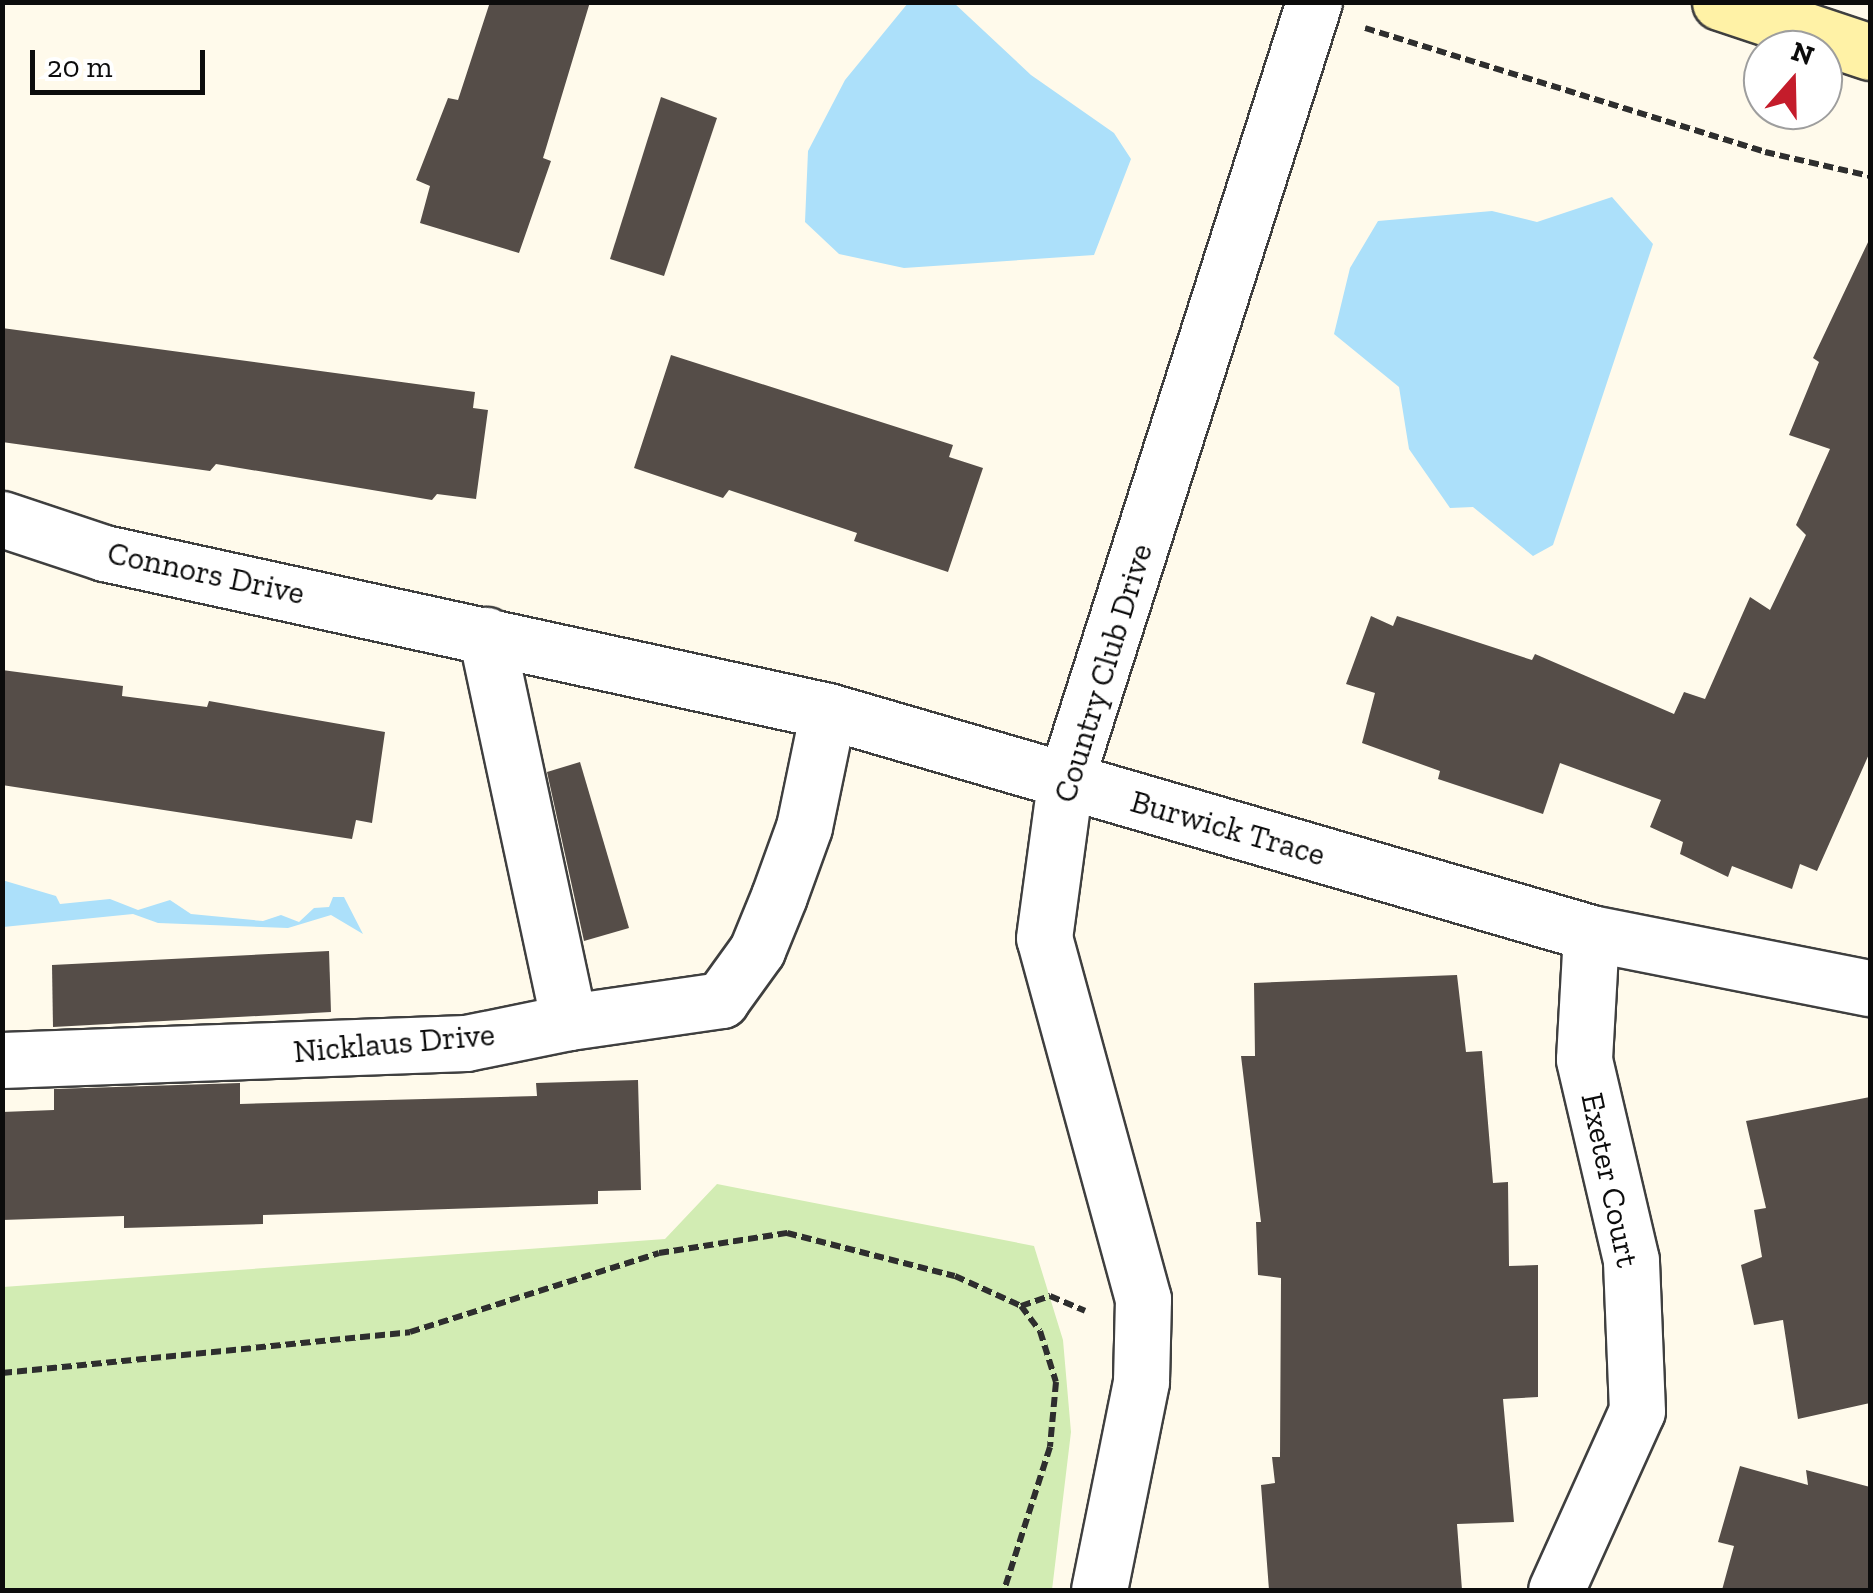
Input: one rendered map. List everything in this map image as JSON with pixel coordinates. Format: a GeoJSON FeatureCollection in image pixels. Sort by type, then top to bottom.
{"type":"FeatureCollection","features":[{"type":"Feature","properties":{"kind":"main road"},"geometry":{"type":"LineString","coordinates":[[1720,2],[1870,52]]}},
{"type":"Feature","properties":{"kind":"street","name":"Country Club Drive"},"geometry":{"type":"LineString","coordinates":[[1100,1590],[1141,1381],[1143,1300],[1044,938],[1065,782],[1313,6]]}},
{"type":"Feature","properties":{"kind":"street","name":"Connors Drive"},"geometry":{"type":"LineString","coordinates":[[2,519],[104,553],[412,616]]}},
{"type":"Feature","properties":{"kind":"street","name":"Burwick Trace"},"geometry":{"type":"LineString","coordinates":[[412,616],[828,711],[1591,932],[1870,988]]}},
{"type":"Feature","properties":{"kind":"street"},"geometry":{"type":"LineString","coordinates":[[486,635],[570,1022]]}},
{"type":"Feature","properties":{"kind":"street","name":"Nicklaus Drive"},"geometry":{"type":"LineString","coordinates":[[2,1060],[466,1042],[721,1000],[758,950],[779,896],[804,827],[828,711]]}},
{"type":"Feature","properties":{"kind":"street","name":"Exeter Court"},"geometry":{"type":"LineString","coordinates":[[1556,1590],[1637,1411],[1632,1260],[1584,1060],[1591,932]]}},
{"type":"Feature","properties":{"kind":"path"},"geometry":{"type":"LineString","coordinates":[[1313,6],[1765,152],[1870,176]]}},
{"type":"Feature","properties":{"kind":"path"},"geometry":{"type":"LineString","coordinates":[[2,1373],[410,1332],[659,1252],[787,1233],[955,1276],[1020,1306],[1040,1331],[1056,1382],[1050,1447],[1004,1590]]}},
{"type":"Feature","properties":{"kind":"green space"},"geometry":{"type":"Polygon","coordinates":[[[717,1184],[1034,1246],[1063,1340],[1071,1432],[1052,1590],[3,1590],[3,1287],[665,1239],[717,1184]]]}},
{"type":"Feature","properties":{"kind":"water"},"geometry":{"type":"Polygon","coordinates":[[[908,3],[954,3],[1031,75],[1114,133],[1131,159],[1094,255],[904,268],[839,254],[805,222],[808,151],[845,80],[908,3]]]}},
{"type":"Feature","properties":{"kind":"water"},"geometry":{"type":"Polygon","coordinates":[[[1612,197],[1653,244],[1553,545],[1533,556],[1473,507],[1450,508],[1409,449],[1399,387],[1334,334],[1350,268],[1378,221],[1492,211],[1537,222],[1612,197]]]}},
{"type":"Feature","properties":{"kind":"water"},"geometry":{"type":"Polygon","coordinates":[[[2,880],[56,896],[60,904],[110,899],[138,910],[170,900],[191,914],[263,921],[281,915],[299,922],[314,908],[329,907],[333,897],[344,897],[363,934],[331,915],[288,928],[158,923],[133,914],[3,927],[2,880]]]}},
{"type":"Feature","properties":{"kind":"building"},"geometry":{"type":"Polygon","coordinates":[[[490,2],[590,2],[543,158],[551,161],[519,253],[420,223],[430,186],[416,180],[448,98],[458,100],[490,2]]]}},
{"type":"Feature","properties":{"kind":"building"},"geometry":{"type":"Polygon","coordinates":[[[661,97],[717,118],[664,276],[610,259],[661,97]]]}},
{"type":"Feature","properties":{"kind":"building"},"geometry":{"type":"Polygon","coordinates":[[[1870,238],[1870,752],[1817,871],[1800,864],[1792,889],[1732,866],[1728,877],[1680,854],[1683,842],[1650,827],[1661,800],[1560,763],[1543,814],[1438,779],[1440,771],[1362,743],[1375,693],[1346,684],[1371,616],[1393,626],[1397,616],[1532,660],[1535,654],[1674,714],[1684,692],[1705,699],[1750,597],[1770,610],[1806,535],[1796,525],[1830,449],[1789,435],[1819,362],[1813,358],[1870,238]]]}},
{"type":"Feature","properties":{"kind":"building"},"geometry":{"type":"Polygon","coordinates":[[[2,328],[475,392],[473,408],[488,410],[476,499],[437,494],[432,500],[216,464],[210,471],[2,442],[2,328]]]}},
{"type":"Feature","properties":{"kind":"building"},"geometry":{"type":"Polygon","coordinates":[[[671,355],[953,445],[949,457],[983,468],[948,572],[854,541],[857,533],[729,490],[723,498],[634,468],[671,355]]]}},
{"type":"Feature","properties":{"kind":"building"},"geometry":{"type":"Polygon","coordinates":[[[2,670],[123,686],[122,696],[207,707],[209,701],[385,732],[372,823],[356,820],[352,839],[2,785],[2,670]]]}},
{"type":"Feature","properties":{"kind":"building"},"geometry":{"type":"Polygon","coordinates":[[[580,762],[629,928],[584,941],[547,772],[580,762]]]}},
{"type":"Feature","properties":{"kind":"building"},"geometry":{"type":"Polygon","coordinates":[[[329,951],[331,1012],[53,1027],[52,965],[329,951]]]}},
{"type":"Feature","properties":{"kind":"building"},"geometry":{"type":"Polygon","coordinates":[[[1457,975],[1466,1052],[1482,1051],[1493,1183],[1508,1182],[1509,1266],[1538,1265],[1538,1397],[1503,1399],[1514,1522],[1457,1524],[1462,1590],[1269,1590],[1261,1485],[1275,1483],[1272,1457],[1280,1457],[1281,1278],[1258,1275],[1256,1222],[1261,1222],[1241,1056],[1255,1056],[1254,983],[1457,975]]]}},
{"type":"Feature","properties":{"kind":"building"},"geometry":{"type":"Polygon","coordinates":[[[638,1080],[641,1190],[598,1191],[598,1204],[263,1215],[263,1224],[124,1228],[124,1216],[2,1220],[2,1112],[54,1110],[54,1089],[240,1083],[240,1104],[537,1096],[536,1083],[638,1080]]]}},
{"type":"Feature","properties":{"kind":"building"},"geometry":{"type":"Polygon","coordinates":[[[1870,1097],[1870,1403],[1798,1419],[1783,1320],[1754,1325],[1741,1265],[1762,1257],[1754,1210],[1766,1208],[1746,1121],[1870,1097]]]}},
{"type":"Feature","properties":{"kind":"building"},"geometry":{"type":"Polygon","coordinates":[[[1740,1466],[1808,1485],[1806,1470],[1870,1487],[1870,1590],[1722,1590],[1734,1546],[1718,1542],[1740,1466]]]}}]}
